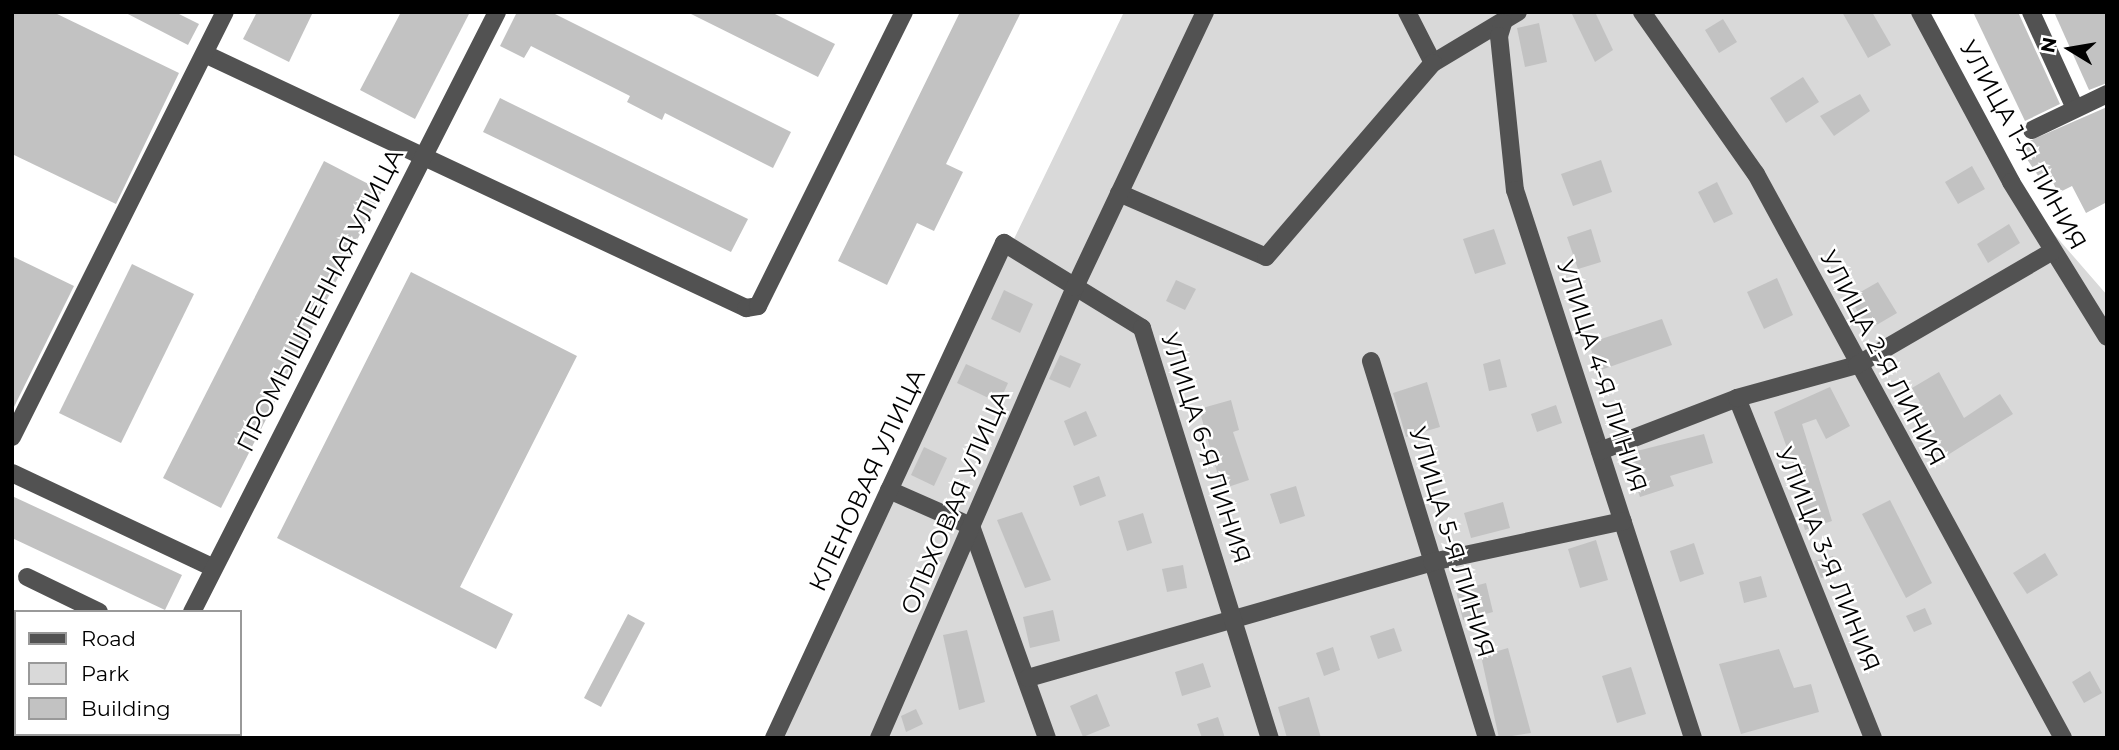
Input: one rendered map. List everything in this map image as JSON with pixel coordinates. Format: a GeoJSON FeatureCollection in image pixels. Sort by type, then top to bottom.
{"type":"FeatureCollection","features":[{"type":"Feature","properties":{"kind":"street"},"geometry":{"type":"LineString","coordinates":[[12,437],[226,12]]}},
{"type":"Feature","properties":{"kind":"street","name":"ПРОМЫШЛЕННАЯ УЛИЦА"},"geometry":{"type":"LineString","coordinates":[[193,610],[210,566],[497,12]]}},
{"type":"Feature","properties":{"kind":"street"},"geometry":{"type":"LineString","coordinates":[[205,54],[746,308],[758,306],[904,12]]}},
{"type":"Feature","properties":{"kind":"street","name":"ОЛЬХОВАЯ УЛИЦА"},"geometry":{"type":"LineString","coordinates":[[879,738],[1075,287],[1205,12]]}},
{"type":"Feature","properties":{"kind":"street"},"geometry":{"type":"LineString","coordinates":[[1407,12],[1433,63]]}},
{"type":"Feature","properties":{"kind":"street","name":"УЛИЦА 2-Я ЛИНИЯ"},"geometry":{"type":"LineString","coordinates":[[1642,12],[1756,174],[1857,365],[2063,738]]}},
{"type":"Feature","properties":{"kind":"street","name":"УЛИЦА 1-Я ЛИНИЯ"},"geometry":{"type":"LineString","coordinates":[[1920,12],[2053,251],[2107,337]]}},
{"type":"Feature","properties":{"kind":"street"},"geometry":{"type":"LineString","coordinates":[[2031,12],[2075,108]]}},
{"type":"Feature","properties":{"kind":"street"},"geometry":{"type":"LineString","coordinates":[[1119,193],[1266,257],[1433,63],[1511,18]]}},
{"type":"Feature","properties":{"kind":"street","name":"УЛИЦА 4-Я ЛИНИЯ"},"geometry":{"type":"LineString","coordinates":[[1511,18],[1499,36],[1516,190],[1693,738]]}},
{"type":"Feature","properties":{"kind":"street"},"geometry":{"type":"LineString","coordinates":[[2032,130],[2107,94]]}},
{"type":"Feature","properties":{"kind":"street","name":"УЛИЦА 6-Я ЛИНИЯ"},"geometry":{"type":"LineString","coordinates":[[1004,243],[1142,328],[1270,738]]}},
{"type":"Feature","properties":{"kind":"street","name":"КЛЕНОВАЯ УЛИЦА"},"geometry":{"type":"LineString","coordinates":[[774,738],[1004,243]]}},
{"type":"Feature","properties":{"kind":"street"},"geometry":{"type":"LineString","coordinates":[[1600,451],[1737,398],[1857,365],[2053,251]]}},
{"type":"Feature","properties":{"kind":"street","name":"УЛИЦА 5-Я ЛИНИЯ"},"geometry":{"type":"LineString","coordinates":[[1371,361],[1487,738]]}},
{"type":"Feature","properties":{"kind":"street","name":"УЛИЦА 3-Я ЛИНИЯ"},"geometry":{"type":"LineString","coordinates":[[1737,398],[1873,738]]}},
{"type":"Feature","properties":{"kind":"street"},"geometry":{"type":"LineString","coordinates":[[12,472],[210,566]]}},
{"type":"Feature","properties":{"kind":"street"},"geometry":{"type":"LineString","coordinates":[[889,490],[971,526],[1028,678],[1047,738]]}},
{"type":"Feature","properties":{"kind":"street"},"geometry":{"type":"LineString","coordinates":[[1028,678],[1433,562],[1623,521]]}},
{"type":"Feature","properties":{"kind":"street"},"geometry":{"type":"LineString","coordinates":[[27,577],[95,610]]}},
{"type":"Feature","properties":{"kind":"green space"},"geometry":{"type":"Polygon","coordinates":[[[1124,12],[1921,12],[2001,173],[2107,295],[2107,738],[772,738],[1124,12]]]}},
{"type":"Feature","properties":{"kind":"building"},"geometry":{"type":"Polygon","coordinates":[[[12,12],[53,12],[179,73],[116,204],[12,154],[12,12]]]}},
{"type":"Feature","properties":{"kind":"building"},"geometry":{"type":"Polygon","coordinates":[[[124,12],[175,12],[199,24],[188,45],[124,12]]]}},
{"type":"Feature","properties":{"kind":"building"},"geometry":{"type":"Polygon","coordinates":[[[257,12],[313,12],[289,62],[243,39],[257,12]]]}},
{"type":"Feature","properties":{"kind":"building"},"geometry":{"type":"Polygon","coordinates":[[[401,12],[470,12],[415,119],[360,90],[401,12]]]}},
{"type":"Feature","properties":{"kind":"building"},"geometry":{"type":"Polygon","coordinates":[[[517,12],[551,12],[791,132],[773,168],[665,113],[662,120],[627,102],[630,96],[531,46],[524,58],[500,46],[517,12]]]}},
{"type":"Feature","properties":{"kind":"building"},"geometry":{"type":"Polygon","coordinates":[[[687,12],[771,12],[835,44],[818,77],[687,12]]]}},
{"type":"Feature","properties":{"kind":"building"},"geometry":{"type":"Polygon","coordinates":[[[960,12],[1021,12],[946,164],[963,172],[934,231],[917,223],[887,285],[838,261],[960,12]]]}},
{"type":"Feature","properties":{"kind":"building"},"geometry":{"type":"Polygon","coordinates":[[[1571,12],[1595,12],[1613,50],[1595,62],[1571,12]]]}},
{"type":"Feature","properties":{"kind":"building"},"geometry":{"type":"Polygon","coordinates":[[[1842,12],[1872,12],[1891,45],[1868,58],[1842,12]]]}},
{"type":"Feature","properties":{"kind":"building"},"geometry":{"type":"Polygon","coordinates":[[[1973,12],[2018,12],[2060,104],[2025,121],[1973,12]]]}},
{"type":"Feature","properties":{"kind":"building"},"geometry":{"type":"Polygon","coordinates":[[[2054,12],[2107,12],[2107,83],[2089,90],[2054,12]]]}},
{"type":"Feature","properties":{"kind":"building"},"geometry":{"type":"Polygon","coordinates":[[[1723,19],[1737,42],[1719,53],[1705,30],[1723,19]]]}},
{"type":"Feature","properties":{"kind":"building"},"geometry":{"type":"Polygon","coordinates":[[[1539,23],[1547,62],[1525,67],[1517,28],[1539,23]]]}},
{"type":"Feature","properties":{"kind":"building"},"geometry":{"type":"Polygon","coordinates":[[[1803,77],[1819,102],[1786,123],[1770,98],[1803,77]]]}},
{"type":"Feature","properties":{"kind":"building"},"geometry":{"type":"Polygon","coordinates":[[[1860,94],[1870,111],[1834,136],[1820,116],[1860,94]]]}},
{"type":"Feature","properties":{"kind":"building"},"geometry":{"type":"Polygon","coordinates":[[[500,98],[748,219],[731,252],[483,132],[500,98]]]}},
{"type":"Feature","properties":{"kind":"building"},"geometry":{"type":"Polygon","coordinates":[[[2107,107],[2107,202],[2086,213],[2072,186],[2058,193],[2048,172],[2039,177],[2018,146],[2107,107]]]}},
{"type":"Feature","properties":{"kind":"building"},"geometry":{"type":"Polygon","coordinates":[[[1601,160],[1612,192],[1573,206],[1561,174],[1601,160]]]}},
{"type":"Feature","properties":{"kind":"building"},"geometry":{"type":"Polygon","coordinates":[[[324,161],[382,191],[221,508],[163,478],[324,161]]]}},
{"type":"Feature","properties":{"kind":"building"},"geometry":{"type":"Polygon","coordinates":[[[1972,166],[1985,189],[1958,204],[1945,182],[1972,166]]]}},
{"type":"Feature","properties":{"kind":"building"},"geometry":{"type":"Polygon","coordinates":[[[1717,182],[1733,214],[1714,223],[1698,192],[1717,182]]]}},
{"type":"Feature","properties":{"kind":"building"},"geometry":{"type":"Polygon","coordinates":[[[2009,224],[2020,243],[1988,263],[1977,244],[2009,224]]]}},
{"type":"Feature","properties":{"kind":"building"},"geometry":{"type":"Polygon","coordinates":[[[1494,229],[1506,264],[1475,274],[1463,239],[1494,229]]]}},
{"type":"Feature","properties":{"kind":"building"},"geometry":{"type":"Polygon","coordinates":[[[1591,229],[1601,262],[1578,269],[1567,237],[1591,229]]]}},
{"type":"Feature","properties":{"kind":"building"},"geometry":{"type":"Polygon","coordinates":[[[12,256],[74,286],[12,411],[12,256]]]}},
{"type":"Feature","properties":{"kind":"building"},"geometry":{"type":"Polygon","coordinates":[[[132,264],[194,294],[121,443],[59,413],[132,264]]]}},
{"type":"Feature","properties":{"kind":"building"},"geometry":{"type":"Polygon","coordinates":[[[411,272],[577,356],[460,587],[513,614],[496,649],[277,538],[411,272]]]}},
{"type":"Feature","properties":{"kind":"building"},"geometry":{"type":"Polygon","coordinates":[[[1777,278],[1793,315],[1764,329],[1747,292],[1777,278]]]}},
{"type":"Feature","properties":{"kind":"building"},"geometry":{"type":"Polygon","coordinates":[[[1176,280],[1196,289],[1185,310],[1166,301],[1176,280]]]}},
{"type":"Feature","properties":{"kind":"building"},"geometry":{"type":"Polygon","coordinates":[[[1878,282],[1897,313],[1868,330],[1850,298],[1878,282]]]}},
{"type":"Feature","properties":{"kind":"building"},"geometry":{"type":"Polygon","coordinates":[[[1004,290],[1033,304],[1020,333],[991,319],[1004,290]]]}},
{"type":"Feature","properties":{"kind":"building"},"geometry":{"type":"Polygon","coordinates":[[[1662,319],[1672,345],[1598,371],[1589,343],[1662,319]]]}},
{"type":"Feature","properties":{"kind":"building"},"geometry":{"type":"Polygon","coordinates":[[[1060,355],[1081,364],[1070,388],[1049,379],[1060,355]]]}},
{"type":"Feature","properties":{"kind":"building"},"geometry":{"type":"Polygon","coordinates":[[[1500,359],[1507,387],[1489,391],[1483,364],[1500,359]]]}},
{"type":"Feature","properties":{"kind":"building"},"geometry":{"type":"Polygon","coordinates":[[[966,364],[1008,383],[999,403],[957,383],[966,364]]]}},
{"type":"Feature","properties":{"kind":"building"},"geometry":{"type":"Polygon","coordinates":[[[1939,372],[1964,418],[2000,394],[2013,414],[1943,458],[1913,406],[1920,402],[1912,388],[1939,372]]]}},
{"type":"Feature","properties":{"kind":"building"},"geometry":{"type":"Polygon","coordinates":[[[1427,382],[1440,427],[1406,437],[1393,393],[1427,382]]]}},
{"type":"Feature","properties":{"kind":"building"},"geometry":{"type":"Polygon","coordinates":[[[1830,387],[1850,426],[1826,439],[1816,419],[1802,424],[1832,521],[1805,530],[1796,501],[1805,498],[1774,412],[1830,387]]]}},
{"type":"Feature","properties":{"kind":"building"},"geometry":{"type":"Polygon","coordinates":[[[1231,400],[1239,430],[1233,432],[1249,480],[1222,489],[1199,409],[1231,400]]]}},
{"type":"Feature","properties":{"kind":"building"},"geometry":{"type":"Polygon","coordinates":[[[1556,405],[1562,423],[1537,432],[1531,414],[1556,405]]]}},
{"type":"Feature","properties":{"kind":"building"},"geometry":{"type":"Polygon","coordinates":[[[1086,411],[1097,436],[1074,446],[1064,421],[1086,411]]]}},
{"type":"Feature","properties":{"kind":"building"},"geometry":{"type":"Polygon","coordinates":[[[1704,434],[1713,463],[1670,476],[1674,486],[1640,497],[1625,454],[1704,434]]]}},
{"type":"Feature","properties":{"kind":"building"},"geometry":{"type":"Polygon","coordinates":[[[924,447],[947,458],[934,486],[911,475],[924,447]]]}},
{"type":"Feature","properties":{"kind":"building"},"geometry":{"type":"Polygon","coordinates":[[[1099,476],[1106,496],[1080,506],[1073,486],[1099,476]]]}},
{"type":"Feature","properties":{"kind":"building"},"geometry":{"type":"Polygon","coordinates":[[[1296,486],[1305,516],[1280,524],[1270,494],[1296,486]]]}},
{"type":"Feature","properties":{"kind":"building"},"geometry":{"type":"Polygon","coordinates":[[[12,496],[182,575],[165,610],[12,538],[12,496]]]}},
{"type":"Feature","properties":{"kind":"building"},"geometry":{"type":"Polygon","coordinates":[[[1890,500],[1932,583],[1906,598],[1862,514],[1890,500]]]}},
{"type":"Feature","properties":{"kind":"building"},"geometry":{"type":"Polygon","coordinates":[[[1503,502],[1510,528],[1471,538],[1464,513],[1503,502]]]}},
{"type":"Feature","properties":{"kind":"building"},"geometry":{"type":"Polygon","coordinates":[[[1022,512],[1051,580],[1025,588],[997,520],[1022,512]]]}},
{"type":"Feature","properties":{"kind":"building"},"geometry":{"type":"Polygon","coordinates":[[[1143,513],[1152,543],[1127,551],[1118,521],[1143,513]]]}},
{"type":"Feature","properties":{"kind":"building"},"geometry":{"type":"Polygon","coordinates":[[[1596,540],[1608,580],[1580,588],[1568,549],[1596,540]]]}},
{"type":"Feature","properties":{"kind":"building"},"geometry":{"type":"Polygon","coordinates":[[[1694,543],[1704,574],[1680,582],[1670,551],[1694,543]]]}},
{"type":"Feature","properties":{"kind":"building"},"geometry":{"type":"Polygon","coordinates":[[[2045,553],[2058,575],[2027,594],[2013,573],[2045,553]]]}},
{"type":"Feature","properties":{"kind":"building"},"geometry":{"type":"Polygon","coordinates":[[[1833,556],[1838,574],[1821,578],[1814,561],[1833,556]]]}},
{"type":"Feature","properties":{"kind":"building"},"geometry":{"type":"Polygon","coordinates":[[[1183,565],[1187,588],[1167,592],[1162,569],[1183,565]]]}},
{"type":"Feature","properties":{"kind":"building"},"geometry":{"type":"Polygon","coordinates":[[[1761,576],[1767,597],[1744,603],[1739,582],[1761,576]]]}},
{"type":"Feature","properties":{"kind":"building"},"geometry":{"type":"Polygon","coordinates":[[[1486,583],[1493,612],[1463,620],[1456,591],[1486,583]]]}},
{"type":"Feature","properties":{"kind":"building"},"geometry":{"type":"Polygon","coordinates":[[[1925,608],[1932,624],[1914,632],[1906,616],[1925,608]]]}},
{"type":"Feature","properties":{"kind":"building"},"geometry":{"type":"Polygon","coordinates":[[[1053,610],[1060,641],[1030,648],[1023,617],[1053,610]]]}},
{"type":"Feature","properties":{"kind":"building"},"geometry":{"type":"Polygon","coordinates":[[[628,614],[645,623],[601,707],[584,698],[628,614]]]}},
{"type":"Feature","properties":{"kind":"building"},"geometry":{"type":"Polygon","coordinates":[[[1394,628],[1402,651],[1378,659],[1370,636],[1394,628]]]}},
{"type":"Feature","properties":{"kind":"building"},"geometry":{"type":"Polygon","coordinates":[[[967,630],[985,702],[959,710],[943,635],[967,630]]]}},
{"type":"Feature","properties":{"kind":"building"},"geometry":{"type":"Polygon","coordinates":[[[1333,647],[1340,670],[1324,676],[1316,653],[1333,647]]]}},
{"type":"Feature","properties":{"kind":"building"},"geometry":{"type":"Polygon","coordinates":[[[1508,648],[1531,733],[1499,738],[1481,656],[1508,648]]]}},
{"type":"Feature","properties":{"kind":"building"},"geometry":{"type":"Polygon","coordinates":[[[1779,649],[1794,688],[1811,684],[1819,712],[1741,734],[1719,664],[1779,649]]]}},
{"type":"Feature","properties":{"kind":"building"},"geometry":{"type":"Polygon","coordinates":[[[1203,663],[1211,687],[1182,696],[1175,672],[1203,663]]]}},
{"type":"Feature","properties":{"kind":"building"},"geometry":{"type":"Polygon","coordinates":[[[1631,667],[1646,714],[1617,723],[1602,676],[1631,667]]]}},
{"type":"Feature","properties":{"kind":"building"},"geometry":{"type":"Polygon","coordinates":[[[2090,671],[2102,693],[2084,703],[2072,682],[2090,671]]]}},
{"type":"Feature","properties":{"kind":"building"},"geometry":{"type":"Polygon","coordinates":[[[1097,694],[1110,726],[1083,737],[1070,706],[1097,694]]]}},
{"type":"Feature","properties":{"kind":"building"},"geometry":{"type":"Polygon","coordinates":[[[1309,697],[1321,738],[1287,738],[1278,707],[1309,697]]]}},
{"type":"Feature","properties":{"kind":"building"},"geometry":{"type":"Polygon","coordinates":[[[916,709],[923,724],[906,732],[901,716],[916,709]]]}},
{"type":"Feature","properties":{"kind":"building"},"geometry":{"type":"Polygon","coordinates":[[[1218,717],[1225,738],[1202,738],[1197,724],[1218,717]]]}}]}
